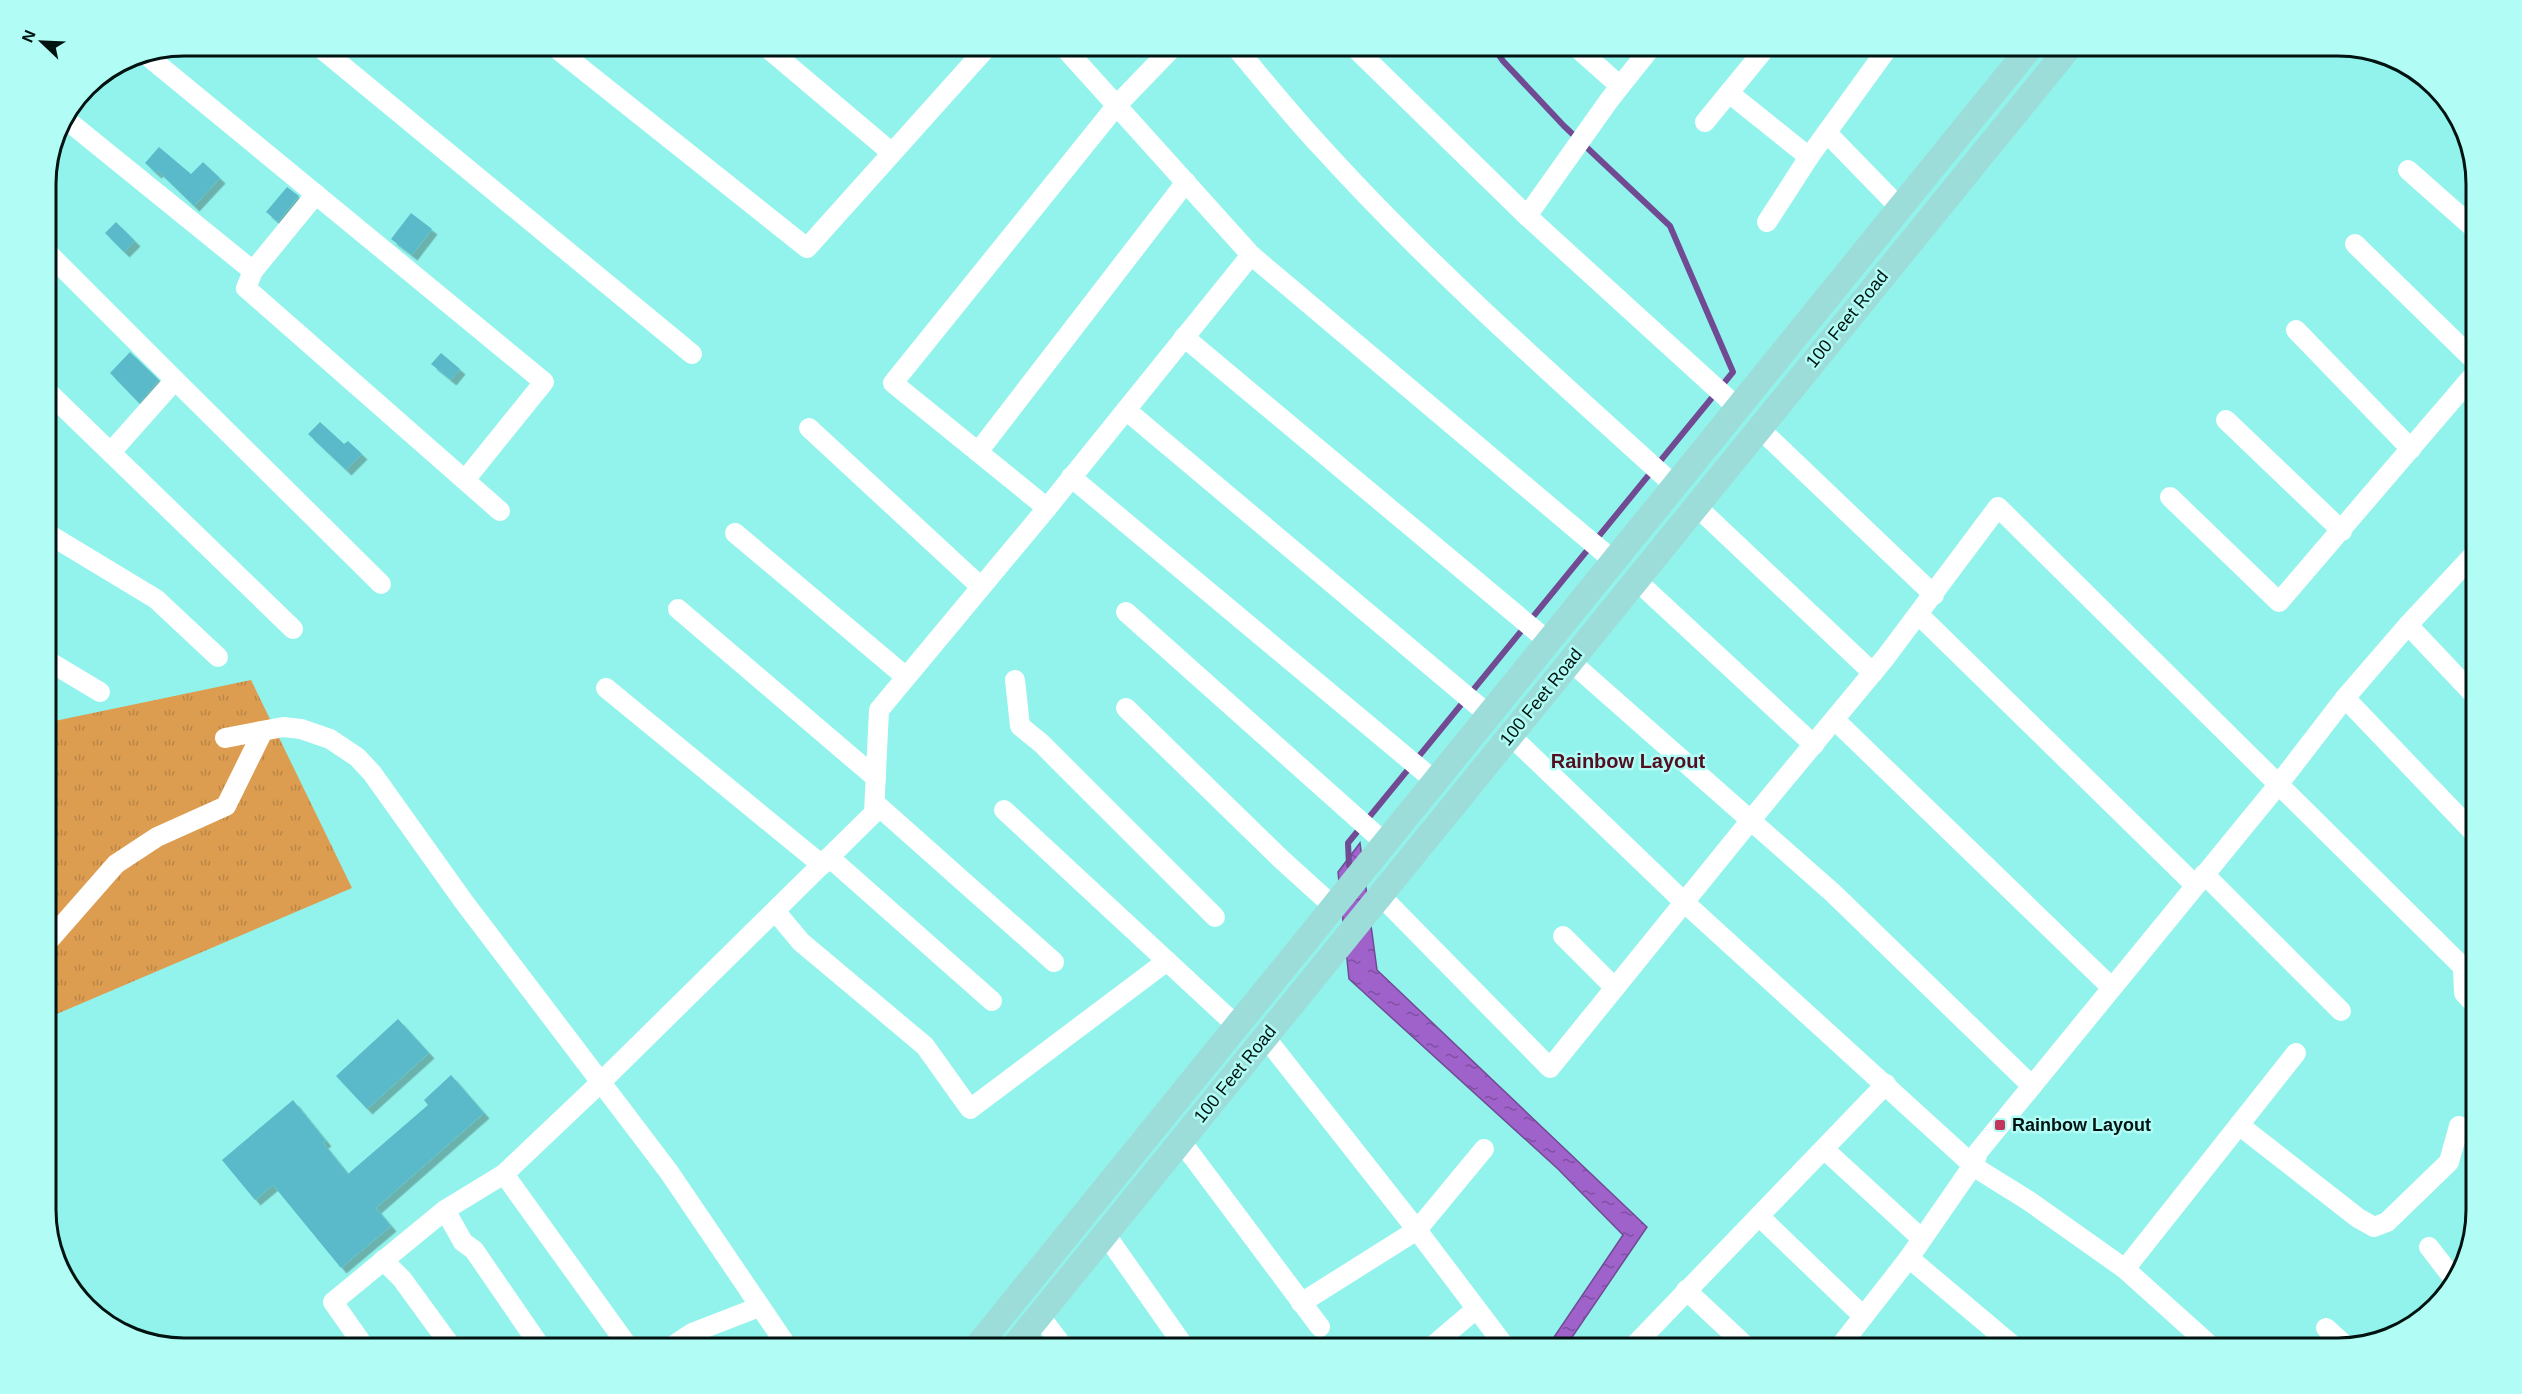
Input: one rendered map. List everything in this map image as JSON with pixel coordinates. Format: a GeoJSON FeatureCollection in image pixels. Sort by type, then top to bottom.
{"type":"FeatureCollection","features":[{"type":"Feature","properties":{"kind":"main road","name":"100 Feet Road"},"geometry":{"type":"LineString","coordinates":[[984,1338],[2023,56]]}},
{"type":"Feature","properties":{"kind":"main road","name":"100 Feet Road"},"geometry":{"type":"LineString","coordinates":[[1021,1338],[2062,56]]}},
{"type":"Feature","properties":{"kind":"street"},"geometry":{"type":"LineString","coordinates":[[330,56],[692,354]]}},
{"type":"Feature","properties":{"kind":"street"},"geometry":{"type":"LineString","coordinates":[[566,56],[807,248],[979,56]]}},
{"type":"Feature","properties":{"kind":"street"},"geometry":{"type":"LineString","coordinates":[[777,56],[892,153]]}},
{"type":"Feature","properties":{"kind":"street"},"geometry":{"type":"LineString","coordinates":[[1072,56],[1251,255],[1614,561]]}},
{"type":"Feature","properties":{"kind":"street"},"geometry":{"type":"LineString","coordinates":[[1047,508],[892,383],[1117,105],[1164,56]]}},
{"type":"Feature","properties":{"kind":"street"},"geometry":{"type":"LineString","coordinates":[[1243,56],[1323,149],[1422,250],[1502,328],[1675,486]]}},
{"type":"Feature","properties":{"kind":"street"},"geometry":{"type":"LineString","coordinates":[[1363,56],[1527,216],[1738,408]]}},
{"type":"Feature","properties":{"kind":"street"},"geometry":{"type":"LineString","coordinates":[[1586,56],[1620,86]]}},
{"type":"Feature","properties":{"kind":"street"},"geometry":{"type":"LineString","coordinates":[[1527,216],[1644,56]]}},
{"type":"Feature","properties":{"kind":"street"},"geometry":{"type":"LineString","coordinates":[[1705,122],[1759,56]]}},
{"type":"Feature","properties":{"kind":"street"},"geometry":{"type":"LineString","coordinates":[[1767,222],[1809,157],[1882,56]]}},
{"type":"Feature","properties":{"kind":"street"},"geometry":{"type":"LineString","coordinates":[[152,60],[544,382],[465,480]]}},
{"type":"Feature","properties":{"kind":"street"},"geometry":{"type":"LineString","coordinates":[[1729,93],[1809,157]]}},
{"type":"Feature","properties":{"kind":"street"},"geometry":{"type":"LineString","coordinates":[[71,123],[253,271]]}},
{"type":"Feature","properties":{"kind":"street"},"geometry":{"type":"LineString","coordinates":[[1827,133],[1900,208]]}},
{"type":"Feature","properties":{"kind":"street"},"geometry":{"type":"LineString","coordinates":[[2408,170],[2466,221]]}},
{"type":"Feature","properties":{"kind":"street"},"geometry":{"type":"LineString","coordinates":[[978,452],[1186,182]]}},
{"type":"Feature","properties":{"kind":"street"},"geometry":{"type":"LineString","coordinates":[[316,195],[253,271],[246,288],[500,511]]}},
{"type":"Feature","properties":{"kind":"street"},"geometry":{"type":"LineString","coordinates":[[2355,244],[2466,352]]}},
{"type":"Feature","properties":{"kind":"street"},"geometry":{"type":"LineString","coordinates":[[358,1338],[333,1302],[445,1210],[504,1174],[600,1083],[874,813],[879,710],[1047,508],[1251,255]]}},
{"type":"Feature","properties":{"kind":"street"},"geometry":{"type":"LineString","coordinates":[[56,261],[381,584]]}},
{"type":"Feature","properties":{"kind":"street"},"geometry":{"type":"LineString","coordinates":[[2296,330],[2411,449]]}},
{"type":"Feature","properties":{"kind":"street"},"geometry":{"type":"LineString","coordinates":[[1184,337],[1548,641]]}},
{"type":"Feature","properties":{"kind":"street"},"geometry":{"type":"LineString","coordinates":[[111,452],[175,380]]}},
{"type":"Feature","properties":{"kind":"street"},"geometry":{"type":"LineString","coordinates":[[2170,497],[2277,602],[2282,600],[2342,531],[2466,384]]}},
{"type":"Feature","properties":{"kind":"street"},"geometry":{"type":"LineString","coordinates":[[56,400],[293,629]]}},
{"type":"Feature","properties":{"kind":"street"},"geometry":{"type":"LineString","coordinates":[[1125,410],[1489,715]]}},
{"type":"Feature","properties":{"kind":"street"},"geometry":{"type":"LineString","coordinates":[[2226,420],[2342,531]]}},
{"type":"Feature","properties":{"kind":"street"},"geometry":{"type":"LineString","coordinates":[[809,428],[981,587]]}},
{"type":"Feature","properties":{"kind":"street"},"geometry":{"type":"LineString","coordinates":[[1759,428],[1934,595]]}},
{"type":"Feature","properties":{"kind":"street"},"geometry":{"type":"LineString","coordinates":[[1071,477],[1436,781]]}},
{"type":"Feature","properties":{"kind":"street"},"geometry":{"type":"LineString","coordinates":[[1696,506],[1873,673]]}},
{"type":"Feature","properties":{"kind":"street"},"geometry":{"type":"LineString","coordinates":[[1380,896],[1550,1068],[1873,673],[1934,595],[1998,507],[2463,967],[2466,995]]}},
{"type":"Feature","properties":{"kind":"street"},"geometry":{"type":"LineString","coordinates":[[735,533],[906,677]]}},
{"type":"Feature","properties":{"kind":"street"},"geometry":{"type":"LineString","coordinates":[[56,539],[156,599],[218,657]]}},
{"type":"Feature","properties":{"kind":"street"},"geometry":{"type":"LineString","coordinates":[[1847,1338],[1909,1258],[1974,1164],[1978,1152],[2278,785],[2345,698],[2408,625],[2466,564]]}},
{"type":"Feature","properties":{"kind":"street"},"geometry":{"type":"LineString","coordinates":[[1636,580],[1814,745]]}},
{"type":"Feature","properties":{"kind":"street"},"geometry":{"type":"LineString","coordinates":[[678,609],[876,778]]}},
{"type":"Feature","properties":{"kind":"street"},"geometry":{"type":"LineString","coordinates":[[1126,612],[1385,843]]}},
{"type":"Feature","properties":{"kind":"street"},"geometry":{"type":"LineString","coordinates":[[1918,615],[2341,1011]]}},
{"type":"Feature","properties":{"kind":"street"},"geometry":{"type":"LineString","coordinates":[[2408,625],[2466,686]]}},
{"type":"Feature","properties":{"kind":"street"},"geometry":{"type":"LineString","coordinates":[[1570,661],[1833,893],[2032,1086]]}},
{"type":"Feature","properties":{"kind":"street"},"geometry":{"type":"LineString","coordinates":[[56,666],[100,692]]}},
{"type":"Feature","properties":{"kind":"street"},"geometry":{"type":"LineString","coordinates":[[1016,680],[1020,726],[1041,743],[1215,917]]}},
{"type":"Feature","properties":{"kind":"street"},"geometry":{"type":"LineString","coordinates":[[606,688],[826,861],[992,1001]]}},
{"type":"Feature","properties":{"kind":"street"},"geometry":{"type":"LineString","coordinates":[[2345,698],[2466,824]]}},
{"type":"Feature","properties":{"kind":"street"},"geometry":{"type":"LineString","coordinates":[[1125,708],[1334,907]]}},
{"type":"Feature","properties":{"kind":"street"},"geometry":{"type":"LineString","coordinates":[[1835,720],[2111,987]]}},
{"type":"Feature","properties":{"kind":"street"},"geometry":{"type":"LineString","coordinates":[[225,738],[262,733],[283,727],[301,729],[330,739],[357,757],[372,773],[464,902],[669,1172],[781,1338]]}},
{"type":"Feature","properties":{"kind":"street"},"geometry":{"type":"LineString","coordinates":[[56,932],[116,864],[157,837],[226,806],[262,733]]}},
{"type":"Feature","properties":{"kind":"street"},"geometry":{"type":"LineString","coordinates":[[1510,735],[1685,903],[1974,1164],[1980,1172],[2029,1201],[2125,1269],[2202,1338]]}},
{"type":"Feature","properties":{"kind":"street"},"geometry":{"type":"LineString","coordinates":[[874,803],[1054,962]]}},
{"type":"Feature","properties":{"kind":"street"},"geometry":{"type":"LineString","coordinates":[[1004,810],[1236,1026]]}},
{"type":"Feature","properties":{"kind":"street"},"geometry":{"type":"LineString","coordinates":[[775,911],[801,942],[925,1046],[970,1109],[1167,961]]}},
{"type":"Feature","properties":{"kind":"street"},"geometry":{"type":"LineString","coordinates":[[1563,936],[1615,988]]}},
{"type":"Feature","properties":{"kind":"street"},"geometry":{"type":"LineString","coordinates":[[1265,1037],[1417,1230],[1476,1309],[1490,1338]]}},
{"type":"Feature","properties":{"kind":"street"},"geometry":{"type":"LineString","coordinates":[[2125,1269],[2296,1053]]}},
{"type":"Feature","properties":{"kind":"street"},"geometry":{"type":"LineString","coordinates":[[1641,1338],[1886,1084]]}},
{"type":"Feature","properties":{"kind":"street"},"geometry":{"type":"LineString","coordinates":[[2239,1125],[2358,1218],[2374,1227],[2387,1222],[2449,1162],[2459,1126]]}},
{"type":"Feature","properties":{"kind":"street"},"geometry":{"type":"LineString","coordinates":[[1181,1141],[1320,1327]]}},
{"type":"Feature","properties":{"kind":"street"},"geometry":{"type":"LineString","coordinates":[[1300,1303],[1417,1230],[1484,1149]]}},
{"type":"Feature","properties":{"kind":"street"},"geometry":{"type":"LineString","coordinates":[[1824,1149],[1922,1239]]}},
{"type":"Feature","properties":{"kind":"street"},"geometry":{"type":"LineString","coordinates":[[504,1174],[622,1338]]}},
{"type":"Feature","properties":{"kind":"street"},"geometry":{"type":"LineString","coordinates":[[445,1210],[463,1242],[474,1250],[534,1338]]}},
{"type":"Feature","properties":{"kind":"street"},"geometry":{"type":"LineString","coordinates":[[1759,1216],[1863,1317]]}},
{"type":"Feature","properties":{"kind":"street"},"geometry":{"type":"LineString","coordinates":[[1106,1234],[1178,1338]]}},
{"type":"Feature","properties":{"kind":"street"},"geometry":{"type":"LineString","coordinates":[[2429,1247],[2449,1273]]}},
{"type":"Feature","properties":{"kind":"street"},"geometry":{"type":"LineString","coordinates":[[1909,1258],[2005,1338]]}},
{"type":"Feature","properties":{"kind":"street"},"geometry":{"type":"LineString","coordinates":[[383,1260],[402,1280],[445,1338]]}},
{"type":"Feature","properties":{"kind":"street"},"geometry":{"type":"LineString","coordinates":[[1686,1290],[1737,1338]]}},
{"type":"Feature","properties":{"kind":"street"},"geometry":{"type":"LineString","coordinates":[[684,1338],[692,1333],[759,1308]]}},
{"type":"Feature","properties":{"kind":"street"},"geometry":{"type":"LineString","coordinates":[[1443,1338],[1476,1309]]}},
{"type":"Feature","properties":{"kind":"street"},"geometry":{"type":"LineString","coordinates":[[1040,1316],[1057,1338]]}},
{"type":"Feature","properties":{"kind":"street"},"geometry":{"type":"LineString","coordinates":[[2326,1328],[2337,1338]]}},
{"type":"Feature","properties":{"kind":"green space"},"geometry":{"type":"Polygon","coordinates":[[[251,680],[352,888],[56,1014],[56,721],[251,680]]]}},
{"type":"Feature","properties":{"kind":"water"},"geometry":{"type":"Polygon","coordinates":[[[1360,843],[1377,970],[1647,1227],[1571,1338],[1553,1338],[1623,1235],[1558,1169],[1349,979],[1338,872],[1360,843]]]}},
{"type":"Feature","properties":{"kind":"building"},"geometry":{"type":"Polygon","coordinates":[[[159,147],[191,174],[203,162],[220,178],[194,206],[158,171],[156,173],[145,163],[159,147]]]}},
{"type":"Feature","properties":{"kind":"building"},"geometry":{"type":"Polygon","coordinates":[[[287,187],[299,196],[278,222],[266,212],[287,187]]]}},
{"type":"Feature","properties":{"kind":"building"},"geometry":{"type":"Polygon","coordinates":[[[411,213],[432,229],[412,255],[391,239],[411,213]]]}},
{"type":"Feature","properties":{"kind":"building"},"geometry":{"type":"Polygon","coordinates":[[[116,222],[135,241],[124,252],[105,233],[116,222]]]}},
{"type":"Feature","properties":{"kind":"building"},"geometry":{"type":"Polygon","coordinates":[[[130,352],[159,380],[139,403],[110,373],[130,352]]]}},
{"type":"Feature","properties":{"kind":"building"},"geometry":{"type":"Polygon","coordinates":[[[441,353],[460,369],[451,380],[431,364],[441,353]]]}},
{"type":"Feature","properties":{"kind":"building"},"geometry":{"type":"Polygon","coordinates":[[[320,422],[344,444],[348,441],[362,454],[346,470],[308,434],[320,422]]]}},
{"type":"Feature","properties":{"kind":"building"},"geometry":{"type":"Polygon","coordinates":[[[398,1019],[429,1053],[367,1109],[336,1076],[398,1019]]]}},
{"type":"Feature","properties":{"kind":"building"},"geometry":{"type":"Polygon","coordinates":[[[451,1075],[484,1113],[376,1208],[391,1226],[341,1268],[273,1185],[255,1200],[222,1160],[293,1100],[326,1141],[323,1143],[348,1174],[428,1105],[424,1100],[451,1075]]]}},
{"type":"Feature","properties":{"kind":"waterway"},"geometry":{"type":"LineString","coordinates":[[1349,865],[1348,843],[1733,372],[1670,226],[1564,126],[1500,56]]}},
{"type":"Feature","properties":{"kind":"place","name":"Rainbow Layout"},"geometry":{"type":"Point","coordinates":[2000,1125]}},
{"type":"Feature","properties":{"kind":"district","name":"Rainbow Layout"},"geometry":{"type":"Point","coordinates":[1628,761]}}]}
